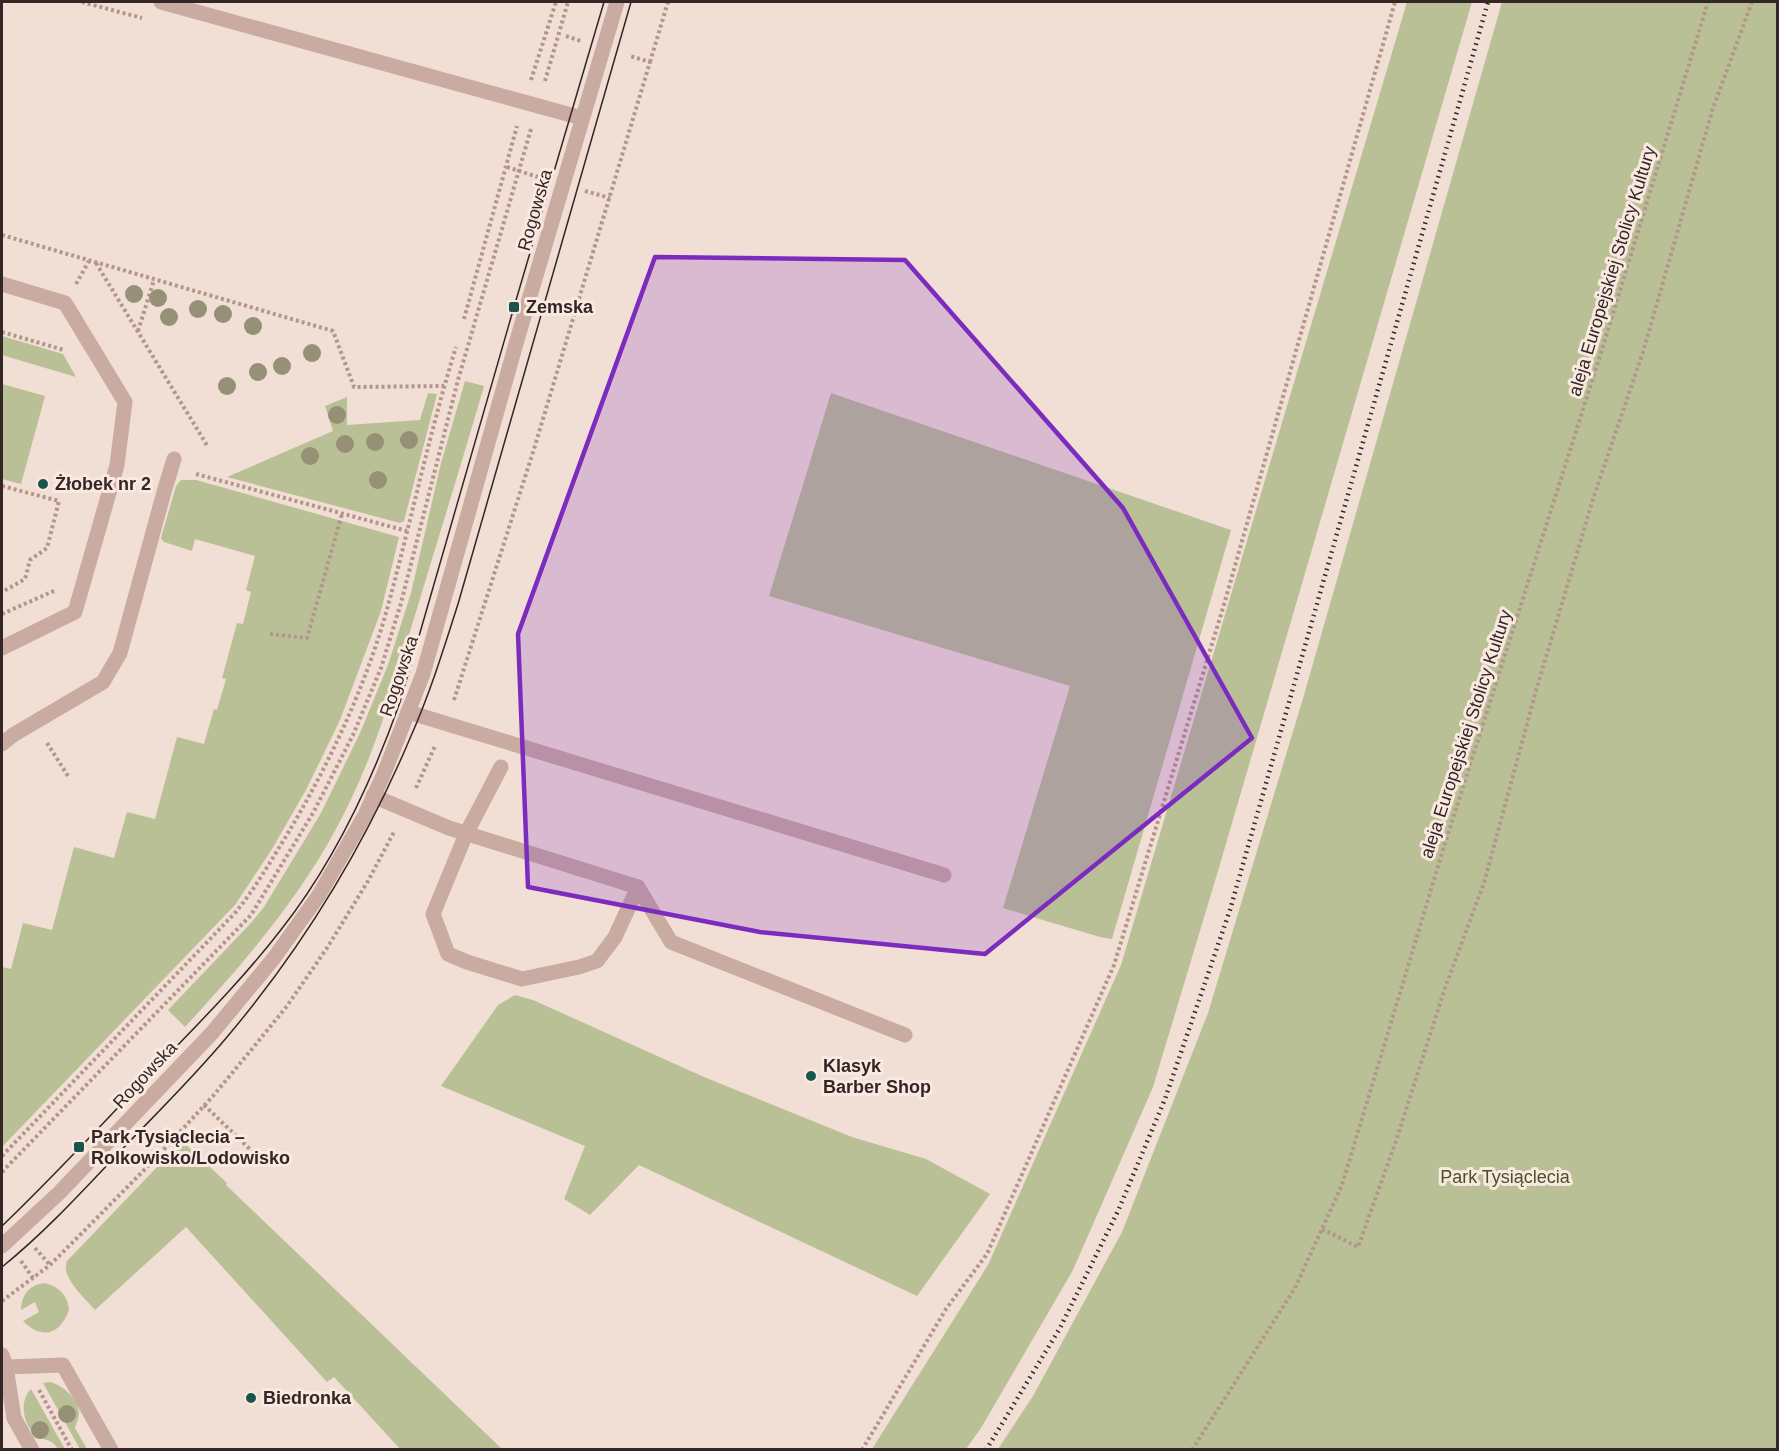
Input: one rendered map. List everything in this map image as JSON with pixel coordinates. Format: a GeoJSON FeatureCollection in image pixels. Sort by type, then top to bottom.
{"type":"FeatureCollection","features":[{"type":"Feature","properties":{"kind":"street"},"geometry":{"type":"LineString","coordinates":[[161,2],[582,118]]}},
{"type":"Feature","properties":{"kind":"street","name":"Rogowska"},"geometry":{"type":"LineString","coordinates":[[2,1246],[59,1193],[212,1033],[274,958],[319,894],[365,815],[423,674],[617,2]]}},
{"type":"Feature","properties":{"kind":"street"},"geometry":{"type":"LineString","coordinates":[[2,284],[65,303],[125,402],[117,465],[75,612],[2,648]]}},
{"type":"Feature","properties":{"kind":"street"},"geometry":{"type":"LineString","coordinates":[[2,744],[13,735],[103,682],[120,653],[173,463]]}},
{"type":"Feature","properties":{"kind":"street"},"geometry":{"type":"LineString","coordinates":[[408,712],[944,875]]}},
{"type":"Feature","properties":{"kind":"street"},"geometry":{"type":"LineString","coordinates":[[501,767],[466,834],[433,914],[448,954],[522,979],[597,961],[615,937],[638,887]]}},
{"type":"Feature","properties":{"kind":"street"},"geometry":{"type":"LineString","coordinates":[[373,796],[466,834],[638,887],[671,942],[905,1035]]}},
{"type":"Feature","properties":{"kind":"street"},"geometry":{"type":"LineString","coordinates":[[32,1449],[14,1418],[4,1361],[26,1366],[63,1365],[111,1449]]}},
{"type":"Feature","properties":{"kind":"path"},"geometry":{"type":"LineString","coordinates":[[530,84],[556,2]]}},
{"type":"Feature","properties":{"kind":"path"},"geometry":{"type":"LineString","coordinates":[[544,85],[568,2]]}},
{"type":"Feature","properties":{"kind":"path"},"geometry":{"type":"LineString","coordinates":[[651,62],[668,2]]}},
{"type":"Feature","properties":{"kind":"path"},"geometry":{"type":"LineString","coordinates":[[862,1449],[946,1309],[987,1254],[1114,965],[1223,608],[1395,2]]}},
{"type":"Feature","properties":{"kind":"path","name":"aleja Europejskiej Stolicy Kultury"},"geometry":{"type":"LineString","coordinates":[[1192,1449],[1295,1288],[1342,1185],[1443,850],[1597,367],[1708,2]]}},
{"type":"Feature","properties":{"kind":"path"},"geometry":{"type":"LineString","coordinates":[[1322,1229],[1358,1247],[1396,1141],[1445,988],[1484,883],[1537,687],[1594,496],[1642,352],[1713,108],[1752,2]]}},
{"type":"Feature","properties":{"kind":"path"},"geometry":{"type":"LineString","coordinates":[[547,30],[552,32]]}},
{"type":"Feature","properties":{"kind":"path"},"geometry":{"type":"LineString","coordinates":[[566,36],[582,41]]}},
{"type":"Feature","properties":{"kind":"path"},"geometry":{"type":"LineString","coordinates":[[630,56],[644,60]]}},
{"type":"Feature","properties":{"kind":"path"},"geometry":{"type":"LineString","coordinates":[[464,320],[518,122]]}},
{"type":"Feature","properties":{"kind":"path"},"geometry":{"type":"LineString","coordinates":[[2,1172],[251,915],[313,813],[353,735],[381,668],[401,603],[458,380],[532,125]]}},
{"type":"Feature","properties":{"kind":"path"},"geometry":{"type":"LineString","coordinates":[[2,235],[333,331],[354,387],[444,386]]}},
{"type":"Feature","properties":{"kind":"path"},"geometry":{"type":"LineString","coordinates":[[96,262],[208,447]]}},
{"type":"Feature","properties":{"kind":"path"},"geometry":{"type":"LineString","coordinates":[[138,332],[154,280]]}},
{"type":"Feature","properties":{"kind":"path"},"geometry":{"type":"LineString","coordinates":[[2,332],[64,350],[70,359]]}},
{"type":"Feature","properties":{"kind":"path"},"geometry":{"type":"LineString","coordinates":[[2,1156],[248,898],[298,817],[351,707],[386,614],[456,347]]}},
{"type":"Feature","properties":{"kind":"path"},"geometry":{"type":"LineString","coordinates":[[173,463],[342,514],[407,531]]}},
{"type":"Feature","properties":{"kind":"path"},"geometry":{"type":"LineString","coordinates":[[2,486],[59,501],[47,548],[30,560],[25,579],[2,592]]}},
{"type":"Feature","properties":{"kind":"path"},"geometry":{"type":"LineString","coordinates":[[270,634],[307,638],[342,514]]}},
{"type":"Feature","properties":{"kind":"path"},"geometry":{"type":"LineString","coordinates":[[2,614],[57,590]]}},
{"type":"Feature","properties":{"kind":"path"},"geometry":{"type":"LineString","coordinates":[[34,723],[68,776]]}},
{"type":"Feature","properties":{"kind":"path"},"geometry":{"type":"LineString","coordinates":[[204,1105],[255,1154]]}},
{"type":"Feature","properties":{"kind":"path"},"geometry":{"type":"LineString","coordinates":[[35,1248],[50,1265]]}},
{"type":"Feature","properties":{"kind":"path"},"geometry":{"type":"LineString","coordinates":[[2,1300],[33,1278],[19,1259]]}},
{"type":"Feature","properties":{"kind":"path"},"geometry":{"type":"LineString","coordinates":[[26,1366],[72,1449]]}},
{"type":"Feature","properties":{"kind":"highlighted area"},"geometry":{"type":"Polygon","coordinates":[[[655,257],[905,260],[1123,508],[1252,738],[985,954],[760,932],[528,887],[518,634],[655,257]]]}},
{"type":"Feature","properties":{"kind":"green space"},"geometry":{"type":"Polygon","coordinates":[[[1407,2],[1472,2],[1153,1087],[1073,1270],[981,1428],[966,1449],[872,1449],[988,1265],[1121,965],[1407,2]]]}},
{"type":"Feature","properties":{"kind":"green space","name":"Park Tysiąclecia"},"geometry":{"type":"Polygon","coordinates":[[[1502,2],[1777,2],[1777,1449],[998,1449],[1033,1396],[1122,1232],[1208,1013],[1304,695],[1502,2]]]}},
{"type":"Feature","properties":{"kind":"green space"},"geometry":{"type":"Polygon","coordinates":[[[2,336],[63,354],[76,377],[2,355],[2,336]]]}},
{"type":"Feature","properties":{"kind":"green space"},"geometry":{"type":"Polygon","coordinates":[[[465,381],[484,386],[388,704],[360,779],[336,829],[303,883],[247,957],[185,1027],[168,1010],[264,907],[321,813],[360,733],[388,665],[411,593],[441,463],[465,381]]]}},
{"type":"Feature","properties":{"kind":"green space"},"geometry":{"type":"Polygon","coordinates":[[[2,384],[45,396],[21,484],[2,479],[2,384]]]}},
{"type":"Feature","properties":{"kind":"green space"},"geometry":{"type":"Polygon","coordinates":[[[428,393],[437,394],[404,521],[400,523],[227,477],[333,431],[325,406],[347,397],[347,425],[420,420],[428,393]]]}},
{"type":"Feature","properties":{"kind":"green space"},"geometry":{"type":"Polygon","coordinates":[[[831,393],[1231,530],[1112,939],[1003,908],[1070,686],[769,596],[831,393]]]}},
{"type":"Feature","properties":{"kind":"green space"},"geometry":{"type":"Polygon","coordinates":[[[181,480],[196,480],[399,537],[381,611],[340,720],[306,790],[272,849],[235,905],[2,1147],[2,967],[11,969],[23,923],[52,930],[74,847],[114,858],[127,812],[155,819],[177,737],[204,744],[226,679],[222,678],[237,623],[243,624],[251,592],[246,590],[255,556],[195,539],[192,551],[164,542],[161,538],[176,486],[181,480]]]}},
{"type":"Feature","properties":{"kind":"green space"},"geometry":{"type":"Polygon","coordinates":[[[515,995],[533,1000],[704,1077],[852,1137],[926,1159],[990,1194],[917,1296],[639,1165],[590,1215],[564,1199],[585,1146],[441,1086],[498,1005],[515,995]]]}},
{"type":"Feature","properties":{"kind":"green space"},"geometry":{"type":"Polygon","coordinates":[[[182,1141],[502,1449],[400,1449],[334,1377],[327,1382],[186,1227],[95,1310],[70,1280],[67,1274],[67,1261],[182,1141]]]}},
{"type":"Feature","properties":{"kind":"green space"},"geometry":{"type":"Polygon","coordinates":[[[45,1283],[62,1292],[69,1310],[61,1325],[50,1332],[37,1331],[23,1321],[39,1312],[35,1302],[21,1310],[27,1291],[45,1283]]]}},
{"type":"Feature","properties":{"kind":"green space"},"geometry":{"type":"Polygon","coordinates":[[[49,1382],[64,1389],[76,1403],[79,1414],[75,1428],[87,1449],[80,1449],[43,1383],[49,1382]]]}},
{"type":"Feature","properties":{"kind":"green space"},"geometry":{"type":"Polygon","coordinates":[[[31,1389],[65,1449],[58,1449],[53,1443],[37,1436],[27,1424],[24,1405],[31,1389]]]}},
{"type":"Feature","properties":{"kind":"tram line"},"geometry":{"type":"LineString","coordinates":[[2,1226],[74,1154],[248,970],[280,931],[317,878],[364,793],[400,702],[604,2]]}},
{"type":"Feature","properties":{"kind":"tram line"},"geometry":{"type":"LineString","coordinates":[[2,1267],[68,1206],[227,1037],[255,1003],[306,931],[330,894],[374,816],[418,720],[458,604],[631,2]]}},
{"type":"Feature","properties":{"kind":"railway"},"geometry":{"type":"LineString","coordinates":[[986,1450],[1060,1328],[1118,1211],[1165,1099],[1230,910],[1488,2]]}},
{"type":"Feature","properties":{"kind":"place","name":"Zemska"},"geometry":{"type":"Point","coordinates":[514,307]}},
{"type":"Feature","properties":{"kind":"place","name":"Żłobek nr 2"},"geometry":{"type":"Point","coordinates":[43,484]}},
{"type":"Feature","properties":{"kind":"place","name":"Klasyk Barber Shop"},"geometry":{"type":"Point","coordinates":[811,1076]}},
{"type":"Feature","properties":{"kind":"place","name":"Park Tysiąclecia – Rolkowisko/Lodowisko"},"geometry":{"type":"Point","coordinates":[79,1147]}},
{"type":"Feature","properties":{"kind":"place","name":"Biedronka"},"geometry":{"type":"Point","coordinates":[251,1398]}}]}
